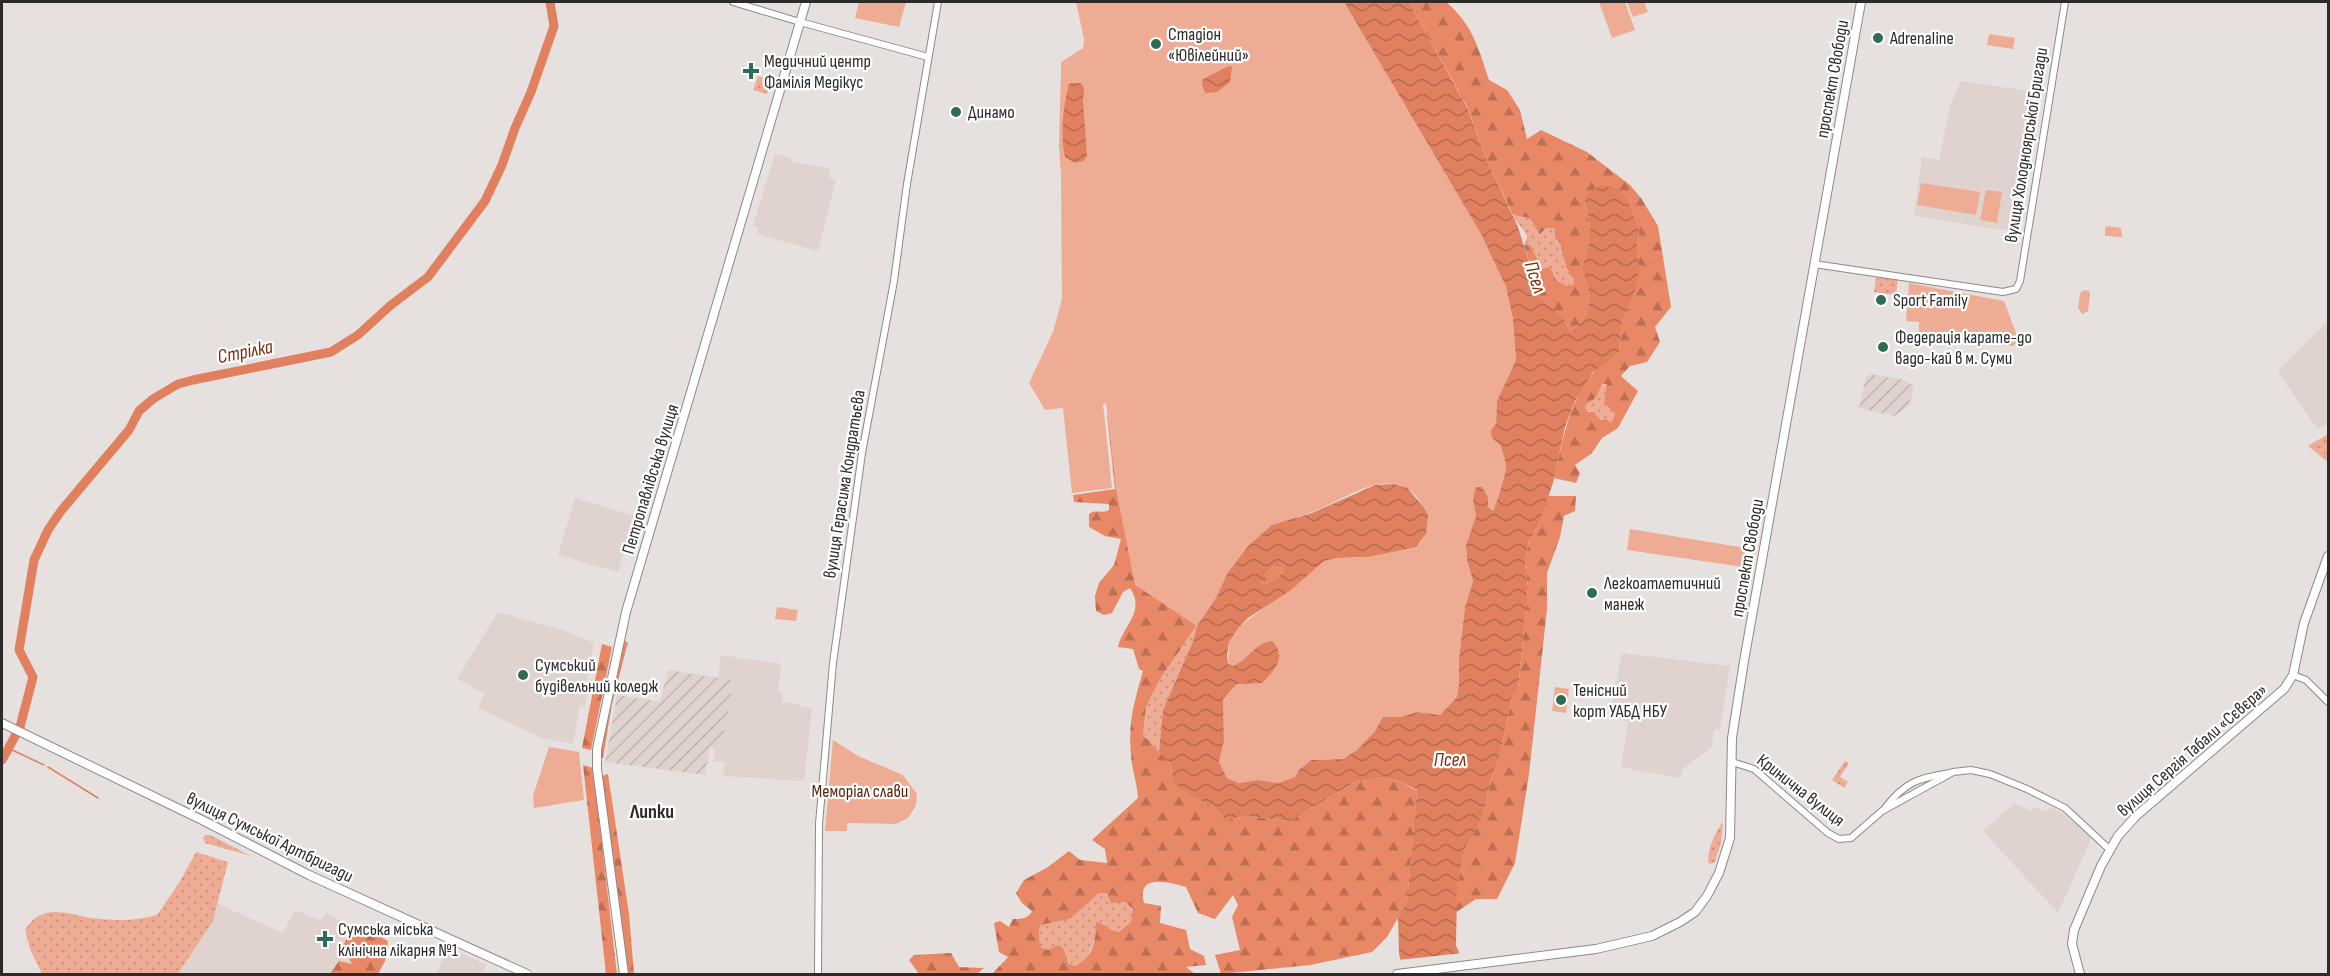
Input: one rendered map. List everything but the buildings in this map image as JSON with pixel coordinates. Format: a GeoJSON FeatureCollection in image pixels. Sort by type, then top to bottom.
{"type":"FeatureCollection","features":[{"type":"Feature","properties":{"kind":"main road","name":"Петропавлівська вулиця"},"geometry":{"type":"LineString","coordinates":[[624,975],[597,769],[597,749],[626,612],[806,2]]}},
{"type":"Feature","properties":{"kind":"main road","name":"проспект Свободи"},"geometry":{"type":"LineString","coordinates":[[1398,975],[1596,949],[1638,940],[1665,930],[1695,912],[1707,896],[1719,873],[1726,853],[1731,823],[1733,730],[1744,661],[1861,2]]}},
{"type":"Feature","properties":{"kind":"main road","name":"вулиця Сергія Табали «Сєвєра»"},"geometry":{"type":"LineString","coordinates":[[2080,975],[2072,944],[2074,930],[2109,849],[2136,816],[2284,689],[2293,675],[2304,623],[2328,556]]}},
{"type":"Feature","properties":{"kind":"main road","name":"вулиця Сумської Артбригади"},"geometry":{"type":"LineString","coordinates":[[2,723],[309,875],[527,975]]}},
{"type":"Feature","properties":{"kind":"street"},"geometry":{"type":"LineString","coordinates":[[733,2],[928,57]]}},
{"type":"Feature","properties":{"kind":"street","name":"вулиця Герасима Кондратьєва"},"geometry":{"type":"LineString","coordinates":[[818,975],[819,824],[833,663],[860,465],[894,281],[938,2]]}},
{"type":"Feature","properties":{"kind":"street","name":"вулиця Холодноярської Бригади"},"geometry":{"type":"LineString","coordinates":[[1815,264],[2003,292],[2012,291],[2018,286],[2065,2]]}},
{"type":"Feature","properties":{"kind":"street"},"geometry":{"type":"LineString","coordinates":[[2293,675],[2306,680],[2328,702]]}},
{"type":"Feature","properties":{"kind":"street","name":"Кринична вулиця"},"geometry":{"type":"LineString","coordinates":[[1732,762],[1754,769],[1833,837],[1851,838],[1882,811]]}},
{"type":"Feature","properties":{"kind":"street"},"geometry":{"type":"LineString","coordinates":[[1882,811],[1898,792],[1924,777],[1963,770],[1982,771],[2065,808],[2109,849]]}},
{"type":"Feature","properties":{"kind":"street"},"geometry":{"type":"LineString","coordinates":[[1882,811],[1953,772]]}},
{"type":"Feature","properties":{"kind":"shaded area"},"geometry":{"type":"Polygon","coordinates":[[[1961,81],[2035,92],[2010,231],[1914,216],[1922,157],[1939,160],[1950,106],[1961,81]]]}},
{"type":"Feature","properties":{"kind":"shaded area"},"geometry":{"type":"Polygon","coordinates":[[[775,154],[791,158],[791,161],[830,169],[829,178],[836,179],[818,251],[757,234],[759,228],[753,225],[775,154]]]}},
{"type":"Feature","properties":{"kind":"shaded area"},"geometry":{"type":"Polygon","coordinates":[[[2328,321],[2328,424],[2317,429],[2278,371],[2328,321]]]}},
{"type":"Feature","properties":{"kind":"shaded area"},"geometry":{"type":"Polygon","coordinates":[[[1871,374],[1904,380],[1914,386],[1909,406],[1894,416],[1859,408],[1866,377],[1871,374]]]}},
{"type":"Feature","properties":{"kind":"shaded area"},"geometry":{"type":"Polygon","coordinates":[[[575,498],[635,516],[618,572],[558,555],[575,498]]]}},
{"type":"Feature","properties":{"kind":"shaded area","name":"Сумський будівельний коледж"},"geometry":{"type":"Polygon","coordinates":[[[498,612],[568,632],[594,643],[586,684],[589,685],[585,706],[580,705],[573,744],[542,738],[478,708],[484,693],[457,679],[498,612]]]}},
{"type":"Feature","properties":{"kind":"shaded area"},"geometry":{"type":"Polygon","coordinates":[[[1622,653],[1730,666],[1720,730],[1714,729],[1712,747],[1683,769],[1680,778],[1621,767],[1628,721],[1616,719],[1618,707],[1612,705],[1622,653]]]}},
{"type":"Feature","properties":{"kind":"shaded area"},"geometry":{"type":"Polygon","coordinates":[[[721,655],[781,664],[778,692],[783,693],[782,702],[812,708],[804,781],[723,776],[725,762],[713,761],[715,749],[710,748],[724,733],[732,680],[718,678],[721,655]]]}},
{"type":"Feature","properties":{"kind":"shaded area"},"geometry":{"type":"Polygon","coordinates":[[[668,670],[733,680],[724,733],[710,748],[705,775],[605,762],[617,695],[660,702],[668,670]]]}},
{"type":"Feature","properties":{"kind":"shaded area"},"geometry":{"type":"Polygon","coordinates":[[[2014,803],[2031,811],[2033,807],[2046,812],[2050,807],[2064,814],[2092,837],[2058,913],[1983,831],[2014,803]]]}},
{"type":"Feature","properties":{"kind":"shaded area"},"geometry":{"type":"Polygon","coordinates":[[[218,904],[283,933],[295,910],[321,921],[326,913],[389,945],[376,971],[381,974],[178,974],[213,921],[218,904]]]}},
{"type":"Feature","properties":{"kind":"shaded area"},"geometry":{"type":"Polygon","coordinates":[[[448,948],[487,965],[483,972],[486,974],[436,974],[448,948]]]}},
{"type":"Feature","properties":{"kind":"green space"},"geometry":{"type":"Polygon","coordinates":[[[859,2],[906,2],[899,27],[855,18],[859,2]]]}},
{"type":"Feature","properties":{"kind":"green space"},"geometry":{"type":"Polygon","coordinates":[[[1076,2],[1344,2],[1481,234],[1506,287],[1513,319],[1516,360],[1497,401],[1496,424],[1492,438],[1501,446],[1506,468],[1493,511],[1488,507],[1488,497],[1473,499],[1476,516],[1466,545],[1467,560],[1473,581],[1465,607],[1457,697],[1440,715],[1417,712],[1400,717],[1383,717],[1375,731],[1357,750],[1343,759],[1311,760],[1299,770],[1295,777],[1278,783],[1258,780],[1239,783],[1227,778],[1219,762],[1224,741],[1223,699],[1237,684],[1243,683],[1247,657],[1233,667],[1228,664],[1229,642],[1239,627],[1324,561],[1359,558],[1416,547],[1425,534],[1426,516],[1420,502],[1409,490],[1394,484],[1383,484],[1359,490],[1322,508],[1299,516],[1227,574],[1216,598],[1197,626],[1135,585],[1116,489],[1106,403],[1103,404],[1112,488],[1072,493],[1063,408],[1045,410],[1029,383],[1053,332],[1062,299],[1059,146],[1061,62],[1083,48],[1084,39],[1076,2]]]}},
{"type":"Feature","properties":{"kind":"green space"},"geometry":{"type":"Polygon","coordinates":[[[1409,2],[1446,2],[1469,28],[1489,80],[1507,90],[1520,110],[1527,139],[1541,130],[1587,152],[1630,185],[1658,226],[1671,307],[1655,327],[1660,342],[1647,362],[1630,366],[1621,376],[1638,391],[1618,428],[1602,438],[1592,453],[1575,465],[1580,473],[1576,483],[1554,478],[1564,436],[1572,410],[1585,385],[1598,367],[1619,353],[1622,322],[1634,296],[1638,270],[1639,230],[1584,198],[1590,225],[1590,238],[1582,268],[1590,296],[1587,313],[1578,326],[1570,331],[1563,317],[1540,297],[1524,245],[1530,245],[1542,269],[1550,267],[1556,280],[1567,286],[1573,285],[1574,280],[1566,267],[1561,246],[1555,238],[1555,228],[1547,228],[1540,234],[1529,218],[1513,215],[1485,156],[1468,108],[1409,2]],[[1603,384],[1596,398],[1585,408],[1588,412],[1594,412],[1601,420],[1606,419],[1611,423],[1615,414],[1604,403],[1607,384],[1603,384]]]}},
{"type":"Feature","properties":{"kind":"green space"},"geometry":{"type":"Polygon","coordinates":[[[1599,2],[1625,2],[1635,30],[1612,38],[1599,2]]]}},
{"type":"Feature","properties":{"kind":"green space"},"geometry":{"type":"Polygon","coordinates":[[[1627,2],[1644,2],[1648,12],[1633,17],[1627,2]]]}},
{"type":"Feature","properties":{"kind":"green space"},"geometry":{"type":"Polygon","coordinates":[[[1989,34],[2015,38],[2013,49],[1987,45],[1989,34]]]}},
{"type":"Feature","properties":{"kind":"green space"},"geometry":{"type":"Polygon","coordinates":[[[758,76],[771,80],[767,94],[753,90],[758,76]]]}},
{"type":"Feature","properties":{"kind":"green space"},"geometry":{"type":"Polygon","coordinates":[[[1921,183],[1980,192],[1976,215],[1917,205],[1921,183]]]}},
{"type":"Feature","properties":{"kind":"green space"},"geometry":{"type":"Polygon","coordinates":[[[1986,190],[2002,192],[1997,223],[1980,220],[1986,190]]]}},
{"type":"Feature","properties":{"kind":"green space"},"geometry":{"type":"Polygon","coordinates":[[[1513,215],[1529,218],[1532,224],[1543,233],[1547,228],[1555,228],[1556,241],[1562,248],[1566,267],[1574,280],[1573,285],[1567,286],[1556,280],[1551,269],[1542,270],[1530,245],[1524,245],[1527,237],[1513,215]]]}},
{"type":"Feature","properties":{"kind":"green space"},"geometry":{"type":"Polygon","coordinates":[[[2107,226],[2121,228],[2122,237],[2105,236],[2107,226]]]}},
{"type":"Feature","properties":{"kind":"green space"},"geometry":{"type":"Polygon","coordinates":[[[1876,277],[1898,280],[1896,295],[1874,292],[1876,277]]]}},
{"type":"Feature","properties":{"kind":"green space"},"geometry":{"type":"Polygon","coordinates":[[[1909,283],[2004,301],[2019,341],[2013,346],[1919,336],[1919,322],[1906,321],[1909,283]]]}},
{"type":"Feature","properties":{"kind":"green space"},"geometry":{"type":"Polygon","coordinates":[[[2084,290],[2089,291],[2090,295],[2088,311],[2082,314],[2078,308],[2080,293],[2084,290]]]}},
{"type":"Feature","properties":{"kind":"green space"},"geometry":{"type":"Polygon","coordinates":[[[1605,384],[1608,384],[1604,403],[1615,414],[1611,423],[1585,408],[1605,384]]]}},
{"type":"Feature","properties":{"kind":"green space"},"geometry":{"type":"Polygon","coordinates":[[[1107,415],[1216,598],[1160,679],[1146,707],[1143,735],[1171,764],[1172,774],[1195,798],[1214,807],[1225,820],[1246,816],[1290,821],[1355,782],[1382,778],[1400,781],[1417,791],[1407,902],[1387,937],[1372,952],[1310,965],[1221,974],[1215,955],[1240,950],[1232,917],[1238,905],[1233,895],[1215,919],[1198,913],[1186,887],[1155,882],[1145,887],[1144,903],[1161,906],[1160,923],[1186,930],[1190,949],[1204,956],[1206,965],[1186,967],[1195,974],[992,974],[1008,957],[999,952],[994,923],[1000,921],[1009,927],[1013,919],[1026,917],[1032,911],[1022,903],[1016,893],[1024,880],[1048,867],[1069,851],[1080,860],[1107,863],[1105,849],[1092,840],[1138,798],[1130,732],[1134,703],[1143,671],[1139,669],[1133,649],[1118,647],[1136,604],[1130,588],[1123,592],[1112,613],[1104,615],[1096,611],[1095,596],[1099,583],[1114,565],[1121,539],[1105,536],[1089,527],[1089,514],[1109,510],[1109,504],[1074,502],[1073,495],[1115,489],[1107,415]],[[1099,893],[1070,919],[1041,925],[1040,947],[1048,950],[1058,945],[1063,948],[1069,964],[1075,966],[1081,963],[1090,954],[1096,922],[1119,932],[1131,922],[1133,909],[1125,902],[1111,903],[1107,894],[1099,893]]]}},
{"type":"Feature","properties":{"kind":"green space"},"geometry":{"type":"Polygon","coordinates":[[[2328,434],[2328,462],[2308,446],[2328,434]]]}},
{"type":"Feature","properties":{"kind":"green space"},"geometry":{"type":"Polygon","coordinates":[[[1548,496],[1576,496],[1575,511],[1564,516],[1560,537],[1547,573],[1547,609],[1529,774],[1515,863],[1497,899],[1476,899],[1455,913],[1457,886],[1465,849],[1483,816],[1490,782],[1499,759],[1512,697],[1518,689],[1528,589],[1525,562],[1529,541],[1538,526],[1548,496]]]}},
{"type":"Feature","properties":{"kind":"green space"},"geometry":{"type":"Polygon","coordinates":[[[1630,529],[1746,548],[1743,567],[1627,550],[1630,529]]]}},
{"type":"Feature","properties":{"kind":"green space"},"geometry":{"type":"Polygon","coordinates":[[[1276,564],[1284,565],[1282,574],[1265,585],[1259,583],[1266,573],[1276,564]]]}},
{"type":"Feature","properties":{"kind":"green space"},"geometry":{"type":"Polygon","coordinates":[[[777,607],[798,610],[796,621],[775,619],[777,607]]]}},
{"type":"Feature","properties":{"kind":"green space"},"geometry":{"type":"Polygon","coordinates":[[[1197,626],[1193,641],[1163,710],[1159,752],[1143,735],[1146,707],[1160,679],[1197,626]]]}},
{"type":"Feature","properties":{"kind":"green space"},"geometry":{"type":"Polygon","coordinates":[[[623,641],[628,642],[612,704],[603,758],[598,757],[623,641]]]}},
{"type":"Feature","properties":{"kind":"green space"},"geometry":{"type":"Polygon","coordinates":[[[602,644],[612,647],[591,750],[582,748],[602,644]]]}},
{"type":"Feature","properties":{"kind":"green space","name":"Тенісний корт УАБД НБУ"},"geometry":{"type":"Polygon","coordinates":[[[1555,687],[1569,689],[1566,713],[1552,711],[1555,687]]]}},
{"type":"Feature","properties":{"kind":"green space","name":"Меморіал слави"},"geometry":{"type":"Polygon","coordinates":[[[833,740],[858,756],[903,775],[917,794],[916,805],[908,818],[896,824],[847,823],[847,831],[825,831],[833,740]]]}},
{"type":"Feature","properties":{"kind":"green space"},"geometry":{"type":"Polygon","coordinates":[[[549,747],[579,752],[584,800],[534,808],[533,796],[549,747]]]}},
{"type":"Feature","properties":{"kind":"green space"},"geometry":{"type":"Polygon","coordinates":[[[1845,761],[1849,763],[1840,777],[1848,782],[1844,788],[1832,780],[1845,761]]]}},
{"type":"Feature","properties":{"kind":"green space"},"geometry":{"type":"Polygon","coordinates":[[[583,765],[593,768],[617,974],[606,974],[583,765]]]}},
{"type":"Feature","properties":{"kind":"green space"},"geometry":{"type":"Polygon","coordinates":[[[608,774],[629,914],[634,974],[626,974],[602,776],[608,774]]]}},
{"type":"Feature","properties":{"kind":"green space"},"geometry":{"type":"Polygon","coordinates":[[[1723,822],[1721,843],[1715,862],[1710,864],[1708,857],[1711,846],[1723,822]]]}},
{"type":"Feature","properties":{"kind":"green space"},"geometry":{"type":"Polygon","coordinates":[[[205,835],[210,835],[251,856],[205,843],[203,838],[205,835]]]}},
{"type":"Feature","properties":{"kind":"green space"},"geometry":{"type":"Polygon","coordinates":[[[196,852],[228,862],[213,921],[178,974],[42,974],[30,949],[25,930],[32,921],[39,916],[55,912],[116,920],[157,915],[179,883],[196,852]]]}},
{"type":"Feature","properties":{"kind":"green space"},"geometry":{"type":"Polygon","coordinates":[[[1099,892],[1125,902],[1133,909],[1131,923],[1120,932],[1110,931],[1101,923],[1086,961],[1075,966],[1065,957],[1063,948],[1048,950],[1040,947],[1041,925],[1070,919],[1099,892]]]}},
{"type":"Feature","properties":{"kind":"green space"},"geometry":{"type":"Polygon","coordinates":[[[353,924],[388,941],[385,961],[378,974],[330,974],[339,961],[352,964],[343,946],[353,924]]]}},
{"type":"Feature","properties":{"kind":"green space"},"geometry":{"type":"Polygon","coordinates":[[[951,953],[959,967],[984,968],[977,974],[919,974],[909,960],[914,955],[951,953]]]}},
{"type":"Feature","properties":{"kind":"water","name":"Псел"},"geometry":{"type":"Polygon","coordinates":[[[1344,2],[1409,2],[1468,109],[1485,156],[1518,227],[1540,297],[1563,317],[1570,331],[1578,326],[1587,313],[1590,296],[1582,268],[1590,238],[1590,225],[1584,198],[1598,186],[1618,189],[1627,199],[1639,231],[1637,250],[1639,270],[1634,296],[1622,322],[1619,353],[1593,372],[1575,401],[1565,427],[1553,483],[1538,526],[1529,541],[1525,562],[1528,589],[1518,689],[1512,697],[1499,759],[1490,782],[1483,816],[1465,849],[1457,886],[1456,946],[1470,974],[1403,974],[1399,953],[1398,917],[1407,902],[1417,790],[1400,781],[1382,778],[1355,782],[1290,821],[1246,816],[1225,820],[1214,807],[1176,785],[1171,764],[1159,752],[1163,710],[1193,641],[1197,626],[1216,598],[1227,574],[1249,545],[1272,525],[1312,513],[1375,485],[1394,484],[1407,488],[1428,515],[1426,534],[1416,547],[1368,557],[1324,561],[1291,590],[1248,618],[1229,642],[1228,664],[1233,666],[1266,642],[1272,641],[1277,647],[1279,658],[1275,669],[1262,683],[1237,684],[1223,699],[1224,741],[1219,762],[1227,778],[1239,783],[1258,780],[1278,783],[1295,777],[1299,770],[1311,760],[1343,759],[1357,750],[1375,731],[1383,717],[1400,717],[1417,712],[1440,715],[1457,697],[1465,607],[1473,581],[1467,560],[1466,545],[1476,516],[1473,500],[1476,487],[1482,487],[1488,497],[1488,507],[1493,511],[1501,488],[1506,465],[1501,446],[1492,438],[1491,430],[1496,424],[1497,401],[1516,360],[1513,319],[1506,287],[1481,234],[1344,2]],[[1276,564],[1266,573],[1260,583],[1265,585],[1282,574],[1284,565],[1276,564]]]}},
{"type":"Feature","properties":{"kind":"water"},"geometry":{"type":"Polygon","coordinates":[[[1229,66],[1232,67],[1230,82],[1217,92],[1205,93],[1202,85],[1203,79],[1229,66]]]}},
{"type":"Feature","properties":{"kind":"water"},"geometry":{"type":"Polygon","coordinates":[[[1081,83],[1084,88],[1087,156],[1083,161],[1075,163],[1065,157],[1063,139],[1065,102],[1069,84],[1081,83]]]}},
{"type":"Feature","properties":{"kind":"pier"},"geometry":{"type":"Polygon","coordinates":[[[1463,953],[1473,974],[1400,974],[1398,960],[1463,953]]]}},
{"type":"Feature","properties":{"kind":"waterway","name":"Стрілка"},"geometry":{"type":"LineString","coordinates":[[2,760],[20,727],[33,677],[19,650],[34,560],[48,530],[61,511],[129,430],[139,411],[153,399],[178,384],[193,380],[331,352],[358,335],[391,305],[428,277],[485,201],[502,165],[554,26],[550,2]]}},
{"type":"Feature","properties":{"kind":"waterway"},"geometry":{"type":"LineString","coordinates":[[1639,270],[1661,258]]}},
{"type":"Feature","properties":{"kind":"waterway"},"geometry":{"type":"LineString","coordinates":[[8,748],[44,765]]}},
{"type":"Feature","properties":{"kind":"waterway"},"geometry":{"type":"LineString","coordinates":[[48,767],[98,798]]}},
{"type":"Feature","properties":{"kind":"place","name":"Adrenaline"},"geometry":{"type":"Point","coordinates":[1878,38]}},
{"type":"Feature","properties":{"kind":"place","name":"Стадіон «Ювілейний»"},"geometry":{"type":"Point","coordinates":[1156,44]}},
{"type":"Feature","properties":{"kind":"place","name":"Медичний центр Фамілія Медікус"},"geometry":{"type":"Point","coordinates":[751,71]}},
{"type":"Feature","properties":{"kind":"place","name":"Динамо"},"geometry":{"type":"Point","coordinates":[956,112]}},
{"type":"Feature","properties":{"kind":"place","name":"Sport Family"},"geometry":{"type":"Point","coordinates":[1881,300]}},
{"type":"Feature","properties":{"kind":"place","name":"Федерація карате-до вадо-кай в м. Суми"},"geometry":{"type":"Point","coordinates":[1883,347]}},
{"type":"Feature","properties":{"kind":"place","name":"Легкоатлетичний манеж"},"geometry":{"type":"Point","coordinates":[1592,593]}},
{"type":"Feature","properties":{"kind":"place","name":"Сумський будівельний коледж"},"geometry":{"type":"Point","coordinates":[523,675]}},
{"type":"Feature","properties":{"kind":"place","name":"Тенісний корт УАБД НБУ"},"geometry":{"type":"Point","coordinates":[1561,700]}},
{"type":"Feature","properties":{"kind":"place","name":"Сумська міська клінічна лікарня №1"},"geometry":{"type":"Point","coordinates":[325,939]}},
{"type":"Feature","properties":{"kind":"district","name":"Липки"},"geometry":{"type":"Point","coordinates":[652,811]}}]}
